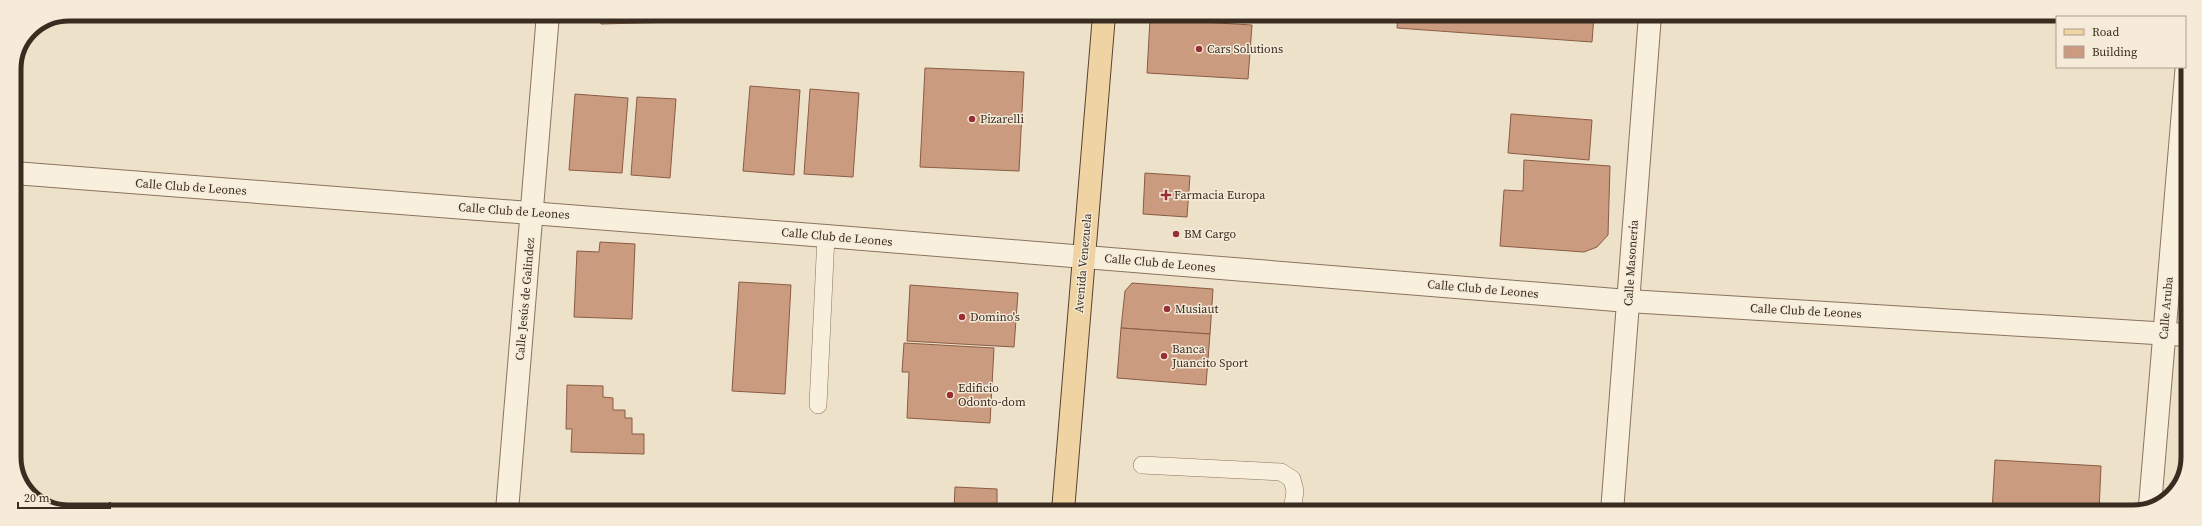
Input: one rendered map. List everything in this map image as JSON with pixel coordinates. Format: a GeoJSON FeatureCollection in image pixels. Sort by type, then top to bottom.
{"type":"FeatureCollection","features":[{"type":"Feature","properties":{"kind":"main road","name":"Avenida Venezuela"},"geometry":{"type":"LineString","coordinates":[[1063,505],[1104,21]]}},
{"type":"Feature","properties":{"kind":"street","name":"Calle Jesús de Galindez"},"geometry":{"type":"LineString","coordinates":[[508,505],[547,21]]}},
{"type":"Feature","properties":{"kind":"street","name":"Calle Masonería"},"geometry":{"type":"LineString","coordinates":[[1613,505],[1650,21]]}},
{"type":"Feature","properties":{"kind":"street","name":"Calle Aruba"},"geometry":{"type":"LineString","coordinates":[[2150,501],[2181,133]]}},
{"type":"Feature","properties":{"kind":"street","name":"Calle Club de Leones"},"geometry":{"type":"LineString","coordinates":[[21,175],[826,236],[1628,301],[2181,334]]}},
{"type":"Feature","properties":{"kind":"lane"},"geometry":{"type":"LineString","coordinates":[[818,404],[826,236]]}},
{"type":"Feature","properties":{"kind":"lane"},"geometry":{"type":"LineString","coordinates":[[1142,465],[1281,472],[1292,479],[1295,492],[1293,505]]}},
{"type":"Feature","properties":{"kind":"building"},"geometry":{"type":"Polygon","coordinates":[[[601,21],[714,21],[601,24],[601,21]]]}},
{"type":"Feature","properties":{"kind":"building","name":"Cars Solutions"},"geometry":{"type":"Polygon","coordinates":[[[1150,21],[1184,21],[1252,25],[1248,79],[1147,73],[1150,21]]]}},
{"type":"Feature","properties":{"kind":"building"},"geometry":{"type":"Polygon","coordinates":[[[1398,21],[1594,21],[1592,42],[1397,28],[1398,21]]]}},
{"type":"Feature","properties":{"kind":"building","name":"Pizarelli"},"geometry":{"type":"Polygon","coordinates":[[[925,68],[1024,72],[1019,171],[920,167],[925,68]]]}},
{"type":"Feature","properties":{"kind":"building"},"geometry":{"type":"Polygon","coordinates":[[[750,86],[800,90],[794,175],[743,171],[750,86]]]}},
{"type":"Feature","properties":{"kind":"building"},"geometry":{"type":"Polygon","coordinates":[[[810,89],[859,93],[853,177],[804,174],[810,89]]]}},
{"type":"Feature","properties":{"kind":"building"},"geometry":{"type":"Polygon","coordinates":[[[575,94],[628,98],[622,173],[569,170],[575,94]]]}},
{"type":"Feature","properties":{"kind":"building"},"geometry":{"type":"Polygon","coordinates":[[[637,97],[676,99],[670,178],[631,175],[637,97]]]}},
{"type":"Feature","properties":{"kind":"building"},"geometry":{"type":"Polygon","coordinates":[[[1511,114],[1592,120],[1589,160],[1508,153],[1511,114]]]}},
{"type":"Feature","properties":{"kind":"building"},"geometry":{"type":"Polygon","coordinates":[[[1524,160],[1610,166],[1608,235],[1597,247],[1584,252],[1500,246],[1504,190],[1523,191],[1524,160]]]}},
{"type":"Feature","properties":{"kind":"building","name":"Farmacia Europa"},"geometry":{"type":"Polygon","coordinates":[[[1145,173],[1190,176],[1187,217],[1143,214],[1145,173]]]}},
{"type":"Feature","properties":{"kind":"building"},"geometry":{"type":"Polygon","coordinates":[[[600,242],[635,244],[632,319],[574,317],[577,251],[599,252],[600,242]]]}},
{"type":"Feature","properties":{"kind":"building"},"geometry":{"type":"Polygon","coordinates":[[[739,282],[791,285],[785,394],[732,391],[739,282]]]}},
{"type":"Feature","properties":{"kind":"building","name":"Musiaut"},"geometry":{"type":"Polygon","coordinates":[[[1132,283],[1213,289],[1210,334],[1121,328],[1125,291],[1132,283]]]}},
{"type":"Feature","properties":{"kind":"building","name":"Domino's"},"geometry":{"type":"Polygon","coordinates":[[[910,285],[1018,293],[1014,347],[907,341],[910,285]]]}},
{"type":"Feature","properties":{"kind":"building","name":"Banca Juancito Sport"},"geometry":{"type":"Polygon","coordinates":[[[1121,328],[1210,334],[1206,385],[1117,378],[1121,328]]]}},
{"type":"Feature","properties":{"kind":"building","name":"Edificio Odonto-dom"},"geometry":{"type":"Polygon","coordinates":[[[904,343],[994,348],[990,423],[907,418],[909,372],[902,372],[904,343]]]}},
{"type":"Feature","properties":{"kind":"building"},"geometry":{"type":"Polygon","coordinates":[[[567,385],[603,386],[603,397],[613,398],[613,410],[625,410],[625,418],[632,418],[632,434],[644,434],[644,454],[571,452],[572,429],[566,429],[567,385]]]}},
{"type":"Feature","properties":{"kind":"building"},"geometry":{"type":"Polygon","coordinates":[[[1995,460],[2101,466],[2099,505],[1992,505],[1995,460]]]}},
{"type":"Feature","properties":{"kind":"building"},"geometry":{"type":"Polygon","coordinates":[[[955,487],[997,489],[997,505],[954,505],[955,487]]]}},
{"type":"Feature","properties":{"kind":"place","name":"Cars Solutions"},"geometry":{"type":"Point","coordinates":[1199,49]}},
{"type":"Feature","properties":{"kind":"place","name":"Pizarelli"},"geometry":{"type":"Point","coordinates":[972,119]}},
{"type":"Feature","properties":{"kind":"place","name":"Farmacia Europa"},"geometry":{"type":"Point","coordinates":[1166,195]}},
{"type":"Feature","properties":{"kind":"place","name":"BM Cargo"},"geometry":{"type":"Point","coordinates":[1176,234]}},
{"type":"Feature","properties":{"kind":"place","name":"Musiaut"},"geometry":{"type":"Point","coordinates":[1167,309]}},
{"type":"Feature","properties":{"kind":"place","name":"Domino's"},"geometry":{"type":"Point","coordinates":[962,317]}},
{"type":"Feature","properties":{"kind":"place","name":"Banca Juancito Sport"},"geometry":{"type":"Point","coordinates":[1164,356]}},
{"type":"Feature","properties":{"kind":"place","name":"Edificio Odonto-dom"},"geometry":{"type":"Point","coordinates":[950,395]}}]}
